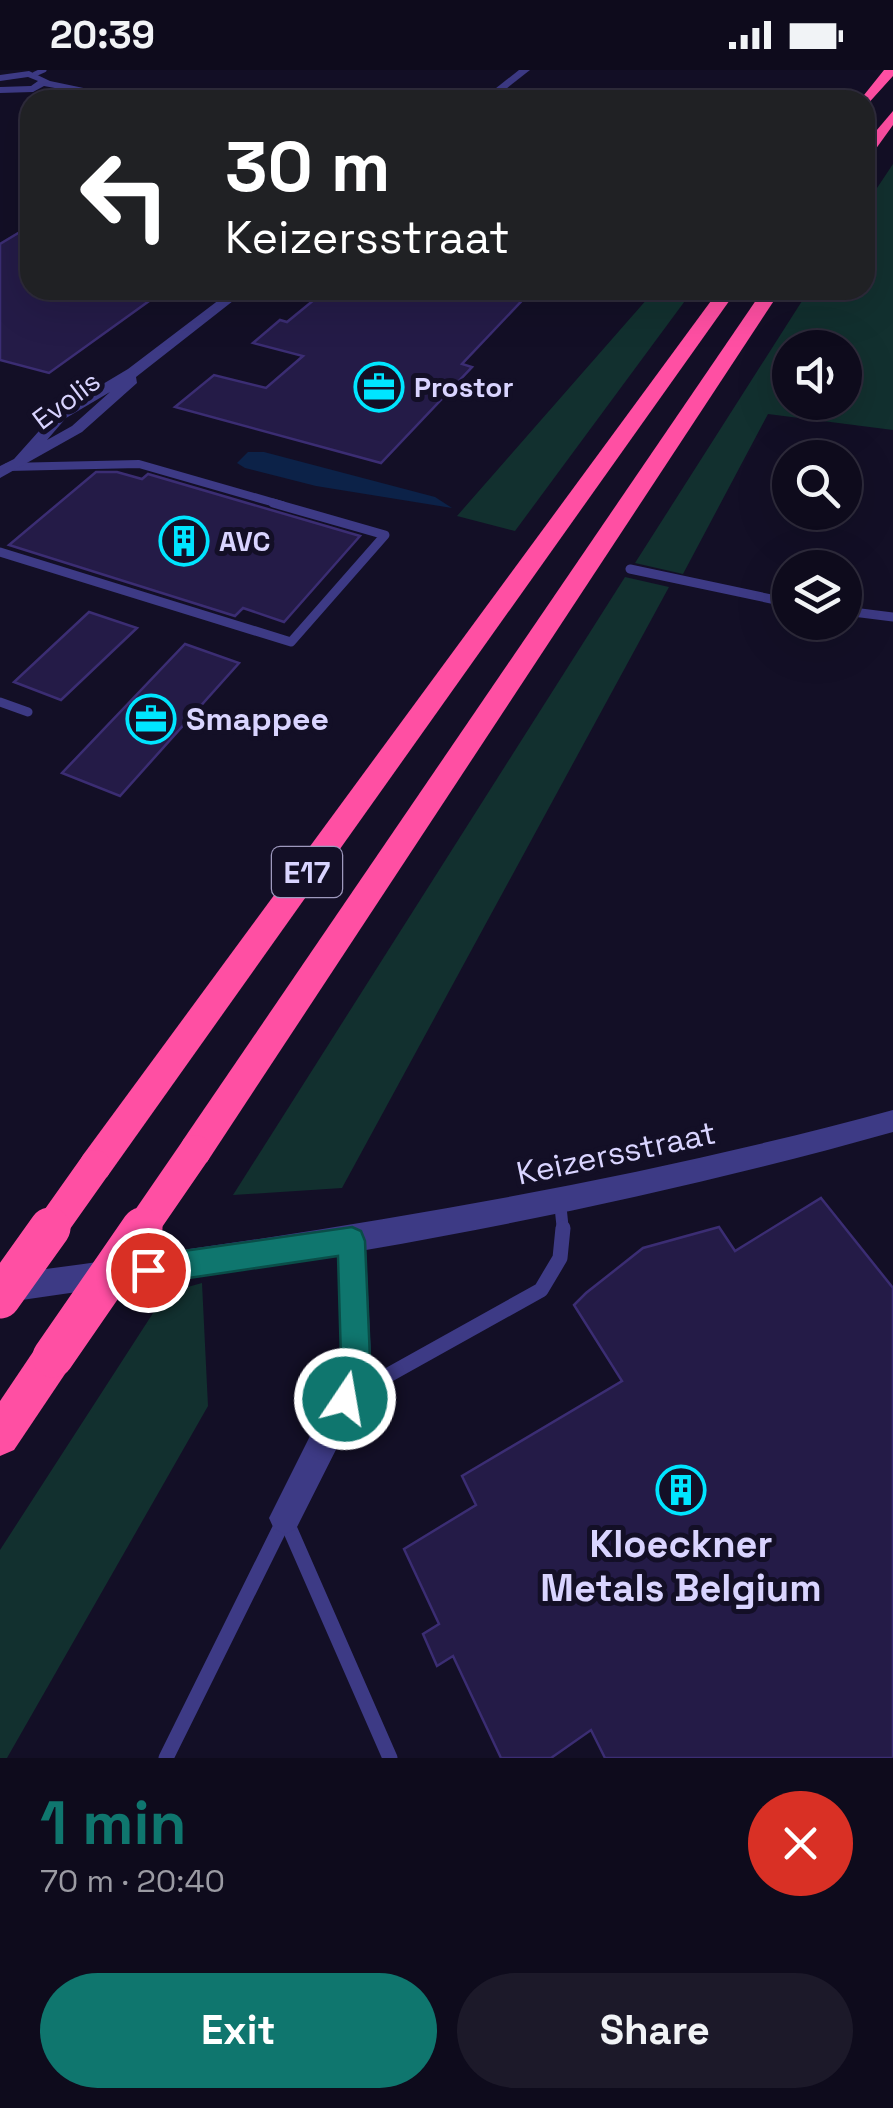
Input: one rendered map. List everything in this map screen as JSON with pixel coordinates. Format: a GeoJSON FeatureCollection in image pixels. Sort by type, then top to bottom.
{"type":"FeatureCollection","features":[{"type":"Feature","properties":{"kind":"highway"},"geometry":{"type":"LineString","coordinates":[[873,90],[891,70]]}},
{"type":"Feature","properties":{"kind":"highway"},"geometry":{"type":"LineString","coordinates":[[875,140],[893,115]]}},
{"type":"Feature","properties":{"kind":"highway"},"geometry":{"type":"LineString","coordinates":[[875,161],[893,142]]}},
{"type":"Feature","properties":{"kind":"highway","name":"E17"},"geometry":{"type":"LineString","coordinates":[[0,1298],[721,300]]}},
{"type":"Feature","properties":{"kind":"highway","name":"E17"},"geometry":{"type":"LineString","coordinates":[[0,1436],[765,300]]}},
{"type":"Feature","properties":{"kind":"street"},"geometry":{"type":"LineString","coordinates":[[499,90],[525,70]]}},
{"type":"Feature","properties":{"kind":"street"},"geometry":{"type":"LineString","coordinates":[[2,76],[40,72],[45,83]]}},
{"type":"Feature","properties":{"kind":"street"},"geometry":{"type":"LineString","coordinates":[[33,89],[45,83],[82,90]]}},
{"type":"Feature","properties":{"kind":"street"},"geometry":{"type":"LineString","coordinates":[[1,91],[38,90]]}},
{"type":"Feature","properties":{"kind":"street","name":"Evolis"},"geometry":{"type":"LineString","coordinates":[[9,467],[86,422],[133,378],[133,372],[227,300]]}},
{"type":"Feature","properties":{"kind":"street","name":"Keizersstraat"},"geometry":{"type":"LineString","coordinates":[[0,1289],[352,1241],[560,1202],[796,1150],[893,1121]]}},
{"type":"Feature","properties":{"kind":"street"},"geometry":{"type":"LineString","coordinates":[[285,1518],[345,1399],[356,1359],[352,1241]]}},
{"type":"Feature","properties":{"kind":"lane"},"geometry":{"type":"LineString","coordinates":[[0,552],[291,642],[385,535],[138,464],[9,467]]}},
{"type":"Feature","properties":{"kind":"lane"},"geometry":{"type":"LineString","coordinates":[[630,569],[772,599]]}},
{"type":"Feature","properties":{"kind":"lane"},"geometry":{"type":"LineString","coordinates":[[862,613],[893,618]]}},
{"type":"Feature","properties":{"kind":"lane"},"geometry":{"type":"LineString","coordinates":[[0,702],[28,712]]}},
{"type":"Feature","properties":{"kind":"lane"},"geometry":{"type":"LineString","coordinates":[[345,1399],[541,1290],[559,1268],[562,1256],[560,1202]]}},
{"type":"Feature","properties":{"kind":"lane"},"geometry":{"type":"LineString","coordinates":[[166,1758],[285,1518]]}},
{"type":"Feature","properties":{"kind":"lane"},"geometry":{"type":"LineString","coordinates":[[285,1518],[390,1758]]}},
{"type":"Feature","properties":{"kind":"green space"},"geometry":{"type":"Polygon","coordinates":[[[893,164],[893,430],[815,420],[862,420],[862,330],[784,330],[803,300],[875,300],[875,191],[893,164]]]}},
{"type":"Feature","properties":{"kind":"green space"},"geometry":{"type":"Polygon","coordinates":[[[646,300],[686,300],[515,531],[457,516],[646,300]]]}},
{"type":"Feature","properties":{"kind":"green space"},"geometry":{"type":"Polygon","coordinates":[[[772,348],[772,415],[768,414],[683,574],[635,563],[772,348]]]}},
{"type":"Feature","properties":{"kind":"green space"},"geometry":{"type":"Polygon","coordinates":[[[625,577],[669,587],[342,1188],[233,1195],[625,577]]]}},
{"type":"Feature","properties":{"kind":"green space"},"geometry":{"type":"Polygon","coordinates":[[[202,1283],[208,1406],[7,1758],[0,1758],[0,1550],[166,1293],[202,1283]]]}},
{"type":"Feature","properties":{"kind":"water"},"geometry":{"type":"Polygon","coordinates":[[[248,452],[264,452],[435,497],[452,508],[316,486],[245,468],[237,463],[248,452]]]}},
{"type":"Feature","properties":{"kind":"building"},"geometry":{"type":"Polygon","coordinates":[[[20,232],[20,300],[150,300],[49,373],[0,360],[0,244],[20,232]]]}},
{"type":"Feature","properties":{"kind":"building"},"geometry":{"type":"Polygon","coordinates":[[[314,300],[523,300],[462,364],[472,367],[381,463],[175,407],[214,375],[266,388],[303,356],[253,343],[280,320],[287,322],[314,300]]]}},
{"type":"Feature","properties":{"kind":"building","name":"AVC"},"geometry":{"type":"Polygon","coordinates":[[[96,472],[117,472],[142,479],[148,474],[360,536],[284,622],[243,608],[235,616],[9,545],[96,472]]]}},
{"type":"Feature","properties":{"kind":"building"},"geometry":{"type":"Polygon","coordinates":[[[89,612],[137,628],[61,700],[14,682],[89,612]]]}},
{"type":"Feature","properties":{"kind":"building"},"geometry":{"type":"Polygon","coordinates":[[[185,644],[239,663],[120,796],[62,773],[185,644]]]}},
{"type":"Feature","properties":{"kind":"building","name":"Kloeckner Metals Belgium"},"geometry":{"type":"Polygon","coordinates":[[[821,1198],[893,1288],[893,1758],[605,1758],[591,1730],[551,1758],[501,1758],[453,1656],[437,1666],[423,1634],[439,1624],[404,1549],[476,1505],[462,1476],[622,1381],[574,1305],[586,1293],[643,1248],[719,1227],[735,1251],[821,1198]]]}},
{"type":"Feature","properties":{"kind":"place","name":"Prostor"},"geometry":{"type":"Point","coordinates":[379,387]}},
{"type":"Feature","properties":{"kind":"place","name":"AVC"},"geometry":{"type":"Point","coordinates":[184,541]}},
{"type":"Feature","properties":{"kind":"place","name":"Smappee"},"geometry":{"type":"Point","coordinates":[151,719]}},
{"type":"Feature","properties":{"kind":"place","name":"Kloeckner Metals Belgium"},"geometry":{"type":"Point","coordinates":[681,1490]}},
{"type":"Feature","properties":{"kind":"route"},"geometry":{"type":"LineString","coordinates":[[148,1270],[352,1241],[356,1359],[345,1399]]}}]}
